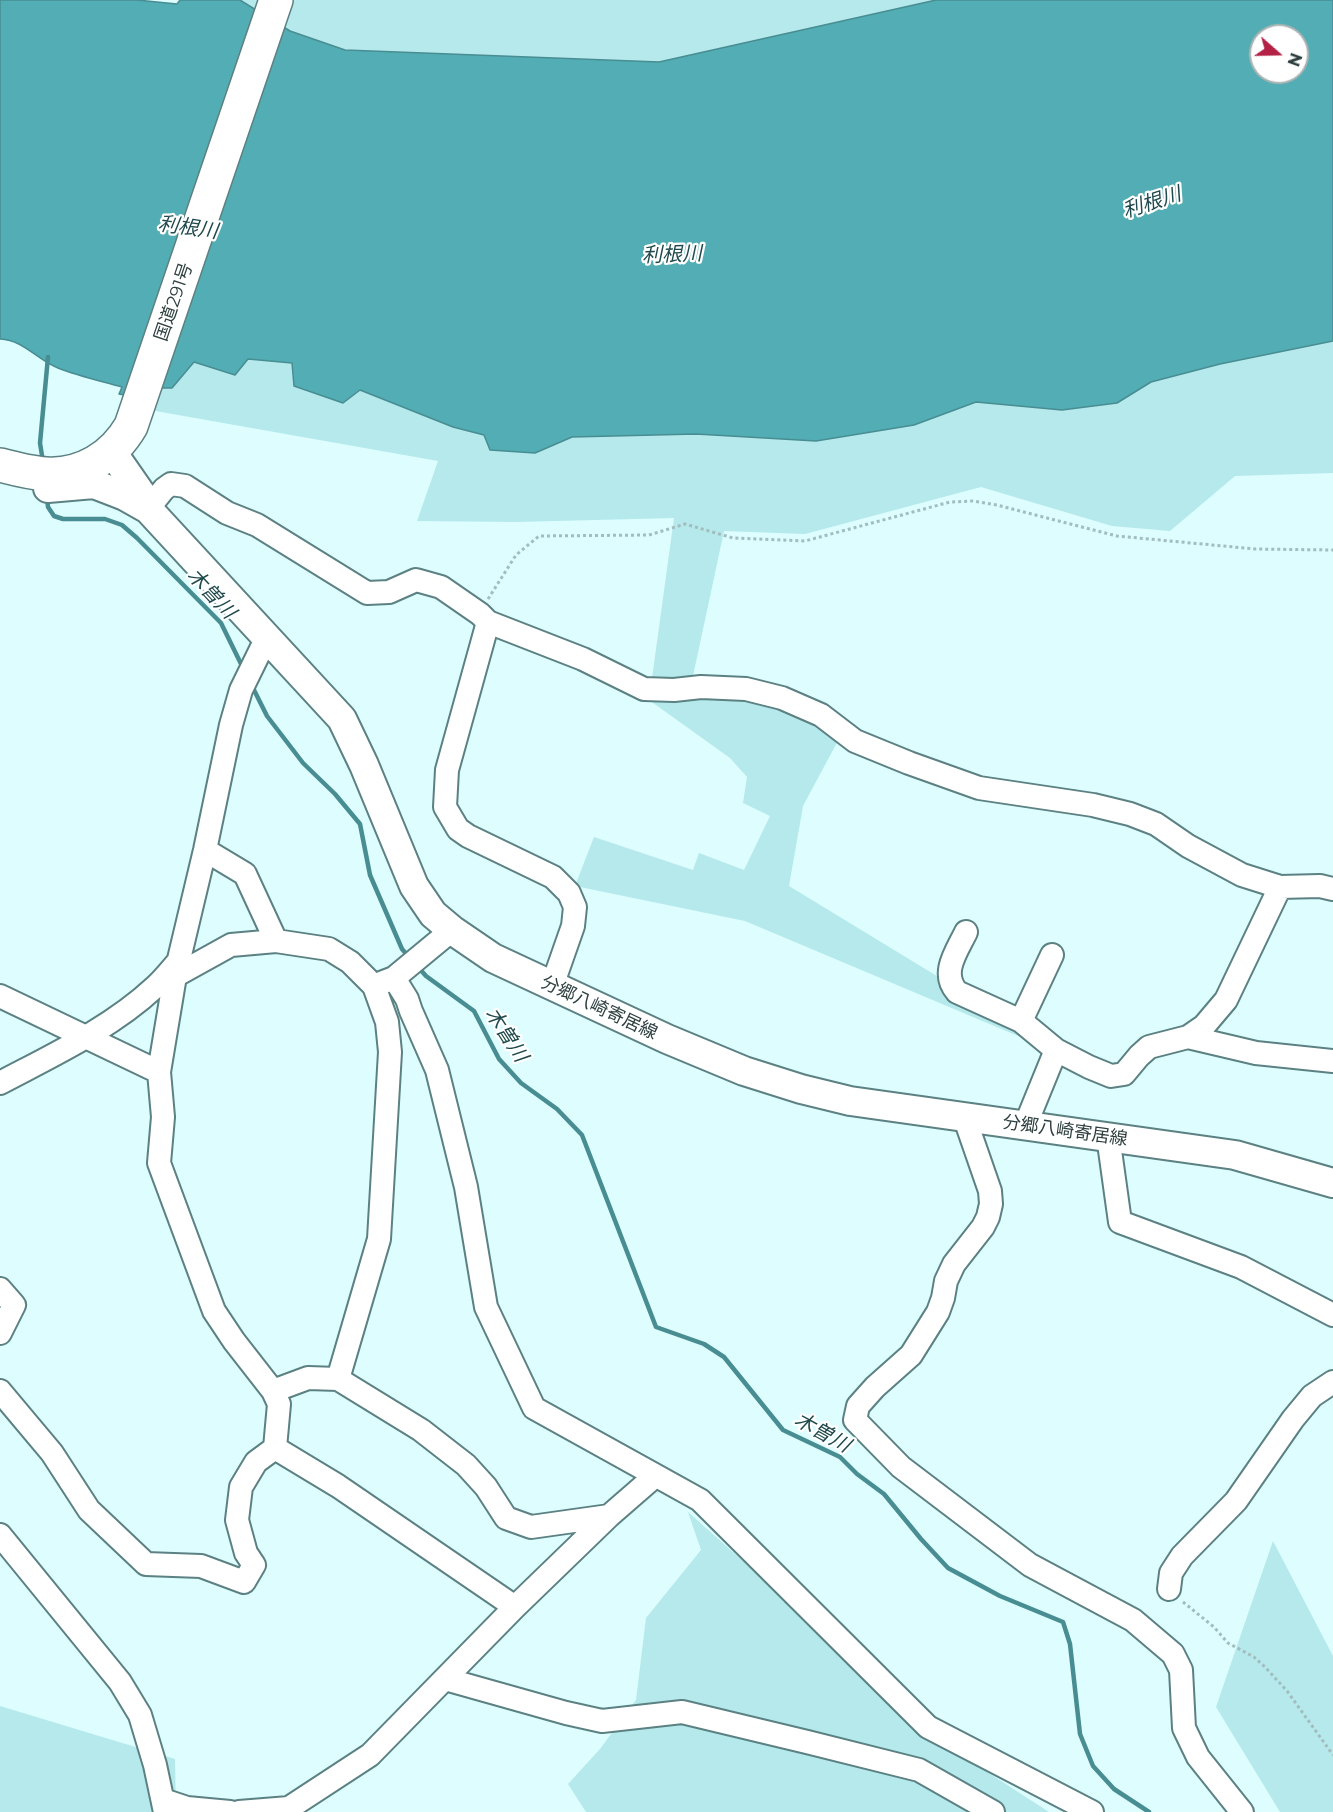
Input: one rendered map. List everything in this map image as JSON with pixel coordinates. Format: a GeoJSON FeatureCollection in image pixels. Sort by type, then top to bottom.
{"type":"FeatureCollection","features":[{"type":"Feature","properties":{"kind":"highway","name":"国道291号"},"geometry":{"type":"LineString","coordinates":[[32,476],[87,466],[112,452],[123,440],[131,426],[276,0]]}},
{"type":"Feature","properties":{"kind":"main road","name":"分郷八崎寄居線"},"geometry":{"type":"LineString","coordinates":[[112,452],[144,498],[147,509],[262,647],[342,719],[364,765],[414,886],[434,914],[452,930],[493,958],[667,1039],[744,1071],[801,1089],[850,1101],[1235,1155],[1329,1178]]}},
{"type":"Feature","properties":{"kind":"main road"},"geometry":{"type":"LineString","coordinates":[[32,476],[94,484],[125,496],[147,509]]}},
{"type":"Feature","properties":{"kind":"street"},"geometry":{"type":"LineString","coordinates":[[147,509],[171,484],[185,486],[227,513],[256,525],[367,593],[389,592],[416,580],[441,586],[484,618],[583,659],[644,689],[674,690],[701,687],[746,689],[782,698],[821,715],[855,741],[979,788],[1093,805],[1130,814],[1156,824],[1188,846],[1242,875],[1280,887],[1320,886],[1333,889]]}},
{"type":"Feature","properties":{"kind":"street"},"geometry":{"type":"LineString","coordinates":[[484,618],[447,770],[445,807],[458,829],[468,836],[553,878],[569,893],[575,907],[573,926],[552,986]]}},
{"type":"Feature","properties":{"kind":"street"},"geometry":{"type":"LineString","coordinates":[[0,1391],[52,1453],[89,1510],[146,1564],[201,1566],[244,1582],[254,1565],[246,1553],[237,1520],[241,1487],[256,1462],[275,1448],[279,1404],[273,1391],[214,1311],[159,1163],[164,1117],[159,1072],[183,937],[205,850],[231,725],[242,690],[262,647]]}},
{"type":"Feature","properties":{"kind":"street"},"geometry":{"type":"LineString","coordinates":[[205,850],[245,874],[276,941]]}},
{"type":"Feature","properties":{"kind":"street"},"geometry":{"type":"LineString","coordinates":[[966,932],[950,965],[951,986],[957,992],[1021,1021],[1056,1050],[1111,1076],[1124,1074],[1149,1047],[1188,1037],[1204,1026],[1226,1000],[1280,887]]}},
{"type":"Feature","properties":{"kind":"street"},"geometry":{"type":"LineString","coordinates":[[338,1379],[379,1239],[390,1052],[387,1022],[390,978],[452,930]]}},
{"type":"Feature","properties":{"kind":"street"},"geometry":{"type":"LineString","coordinates":[[0,1083],[86,1037],[150,992],[177,968],[231,945],[276,941],[329,949],[350,962],[390,978],[407,999],[437,1070],[466,1186],[486,1307],[534,1408],[700,1500],[928,1727],[1092,1812]]}},
{"type":"Feature","properties":{"kind":"street"},"geometry":{"type":"LineString","coordinates":[[1021,1021],[1052,956]]}},
{"type":"Feature","properties":{"kind":"street"},"geometry":{"type":"LineString","coordinates":[[0,996],[159,1072]]}},
{"type":"Feature","properties":{"kind":"street"},"geometry":{"type":"LineString","coordinates":[[1188,1037],[1257,1053],[1333,1061]]}},
{"type":"Feature","properties":{"kind":"street"},"geometry":{"type":"LineString","coordinates":[[1025,1126],[1056,1050]]}},
{"type":"Feature","properties":{"kind":"street"},"geometry":{"type":"LineString","coordinates":[[964,1116],[990,1191],[991,1204],[988,1217],[983,1227],[954,1264],[946,1281],[944,1298],[938,1312],[911,1355],[875,1387],[858,1406],[855,1420],[901,1467],[1030,1565],[1133,1620],[1173,1654],[1181,1670],[1184,1728],[1198,1757],[1242,1812]]}},
{"type":"Feature","properties":{"kind":"street"},"geometry":{"type":"LineString","coordinates":[[1108,1137],[1120,1222],[1241,1267],[1333,1315]]}},
{"type":"Feature","properties":{"kind":"street"},"geometry":{"type":"LineString","coordinates":[[0,1289],[14,1305],[0,1333]]}},
{"type":"Feature","properties":{"kind":"street"},"geometry":{"type":"LineString","coordinates":[[273,1391],[308,1378],[338,1379],[421,1430],[466,1465],[486,1487],[506,1518],[531,1527],[609,1516]]}},
{"type":"Feature","properties":{"kind":"street"},"geometry":{"type":"LineString","coordinates":[[1169,1589],[1172,1574],[1182,1556],[1236,1501],[1312,1396],[1333,1382]]}},
{"type":"Feature","properties":{"kind":"street"},"geometry":{"type":"LineString","coordinates":[[275,1448],[338,1486],[515,1607]]}},
{"type":"Feature","properties":{"kind":"street"},"geometry":{"type":"LineString","coordinates":[[239,1812],[290,1810],[370,1755],[515,1607],[609,1516],[655,1476]]}},
{"type":"Feature","properties":{"kind":"street"},"geometry":{"type":"LineString","coordinates":[[0,1535],[120,1682],[140,1715],[164,1806],[230,1812]]}},
{"type":"Feature","properties":{"kind":"street"},"geometry":{"type":"LineString","coordinates":[[445,1679],[602,1721],[682,1712],[807,1742],[919,1770],[993,1812]]}},
{"type":"Feature","properties":{"kind":"path"},"geometry":{"type":"LineString","coordinates":[[484,618],[491,592],[516,555],[538,536],[649,535],[685,525],[733,538],[806,541],[950,502],[973,501],[997,505],[1118,536],[1255,549],[1333,550]]}},
{"type":"Feature","properties":{"kind":"path"},"geometry":{"type":"LineString","coordinates":[[1169,1589],[1214,1627],[1228,1643],[1254,1657],[1266,1668],[1287,1690],[1333,1755]]}},
{"type":"Feature","properties":{"kind":"shaded area"},"geometry":{"type":"Polygon","coordinates":[[[240,0],[936,0],[659,62],[345,50],[290,31],[240,0]]]}},
{"type":"Feature","properties":{"kind":"shaded area"},"geometry":{"type":"Polygon","coordinates":[[[1333,341],[1333,473],[1235,476],[1170,531],[1112,526],[981,487],[805,534],[724,531],[693,676],[694,694],[747,698],[809,713],[841,735],[803,806],[789,886],[1032,1034],[1030,1041],[745,921],[575,886],[594,837],[693,870],[699,853],[744,870],[770,816],[743,803],[747,777],[730,758],[649,700],[674,518],[516,522],[417,521],[438,461],[150,410],[162,388],[172,388],[194,362],[235,375],[248,359],[292,363],[453,427],[485,435],[535,453],[572,437],[696,434],[816,441],[914,425],[976,402],[1062,410],[1117,403],[1151,382],[1220,364],[1333,341]]]}},
{"type":"Feature","properties":{"kind":"shaded area"},"geometry":{"type":"Polygon","coordinates":[[[688,1512],[770,1585],[913,1724],[1049,1812],[586,1812],[568,1784],[600,1749],[636,1700],[646,1618],[701,1550],[688,1512]]]}},
{"type":"Feature","properties":{"kind":"shaded area"},"geometry":{"type":"Polygon","coordinates":[[[1273,1541],[1333,1656],[1333,1812],[1280,1812],[1216,1707],[1273,1541]]]}},
{"type":"Feature","properties":{"kind":"shaded area"},"geometry":{"type":"Polygon","coordinates":[[[0,1706],[175,1759],[176,1812],[0,1812],[0,1706]]]}},
{"type":"Feature","properties":{"kind":"water","name":"利根川"},"geometry":{"type":"Polygon","coordinates":[[[0,0],[137,0],[177,4],[180,0],[240,0],[290,31],[345,50],[659,62],[936,0],[1333,0],[1333,341],[1220,364],[1151,382],[1117,403],[1062,410],[976,402],[914,425],[816,441],[696,434],[572,437],[535,453],[490,450],[484,435],[453,427],[360,390],[343,403],[294,386],[292,363],[248,359],[235,375],[194,362],[172,388],[162,388],[155,401],[119,394],[122,387],[58,368],[9,340],[0,339],[0,0]]]}},
{"type":"Feature","properties":{"kind":"waterway","name":"木曽川"},"geometry":{"type":"LineString","coordinates":[[43,462],[40,443],[48,357]]}},
{"type":"Feature","properties":{"kind":"waterway","name":"木曽川"},"geometry":{"type":"LineString","coordinates":[[47,498],[48,507],[54,516],[63,519],[105,519],[122,525],[137,538],[221,623],[243,668]]}},
{"type":"Feature","properties":{"kind":"waterway","name":"木曽川"},"geometry":{"type":"LineString","coordinates":[[252,686],[267,716],[303,763],[335,794],[360,824],[370,875],[402,949],[409,957]]}},
{"type":"Feature","properties":{"kind":"waterway","name":"木曽川"},"geometry":{"type":"LineString","coordinates":[[418,967],[426,976],[474,1011],[499,1059],[521,1083],[557,1109],[582,1135],[656,1327],[704,1344],[724,1357],[783,1430],[840,1457],[857,1474],[884,1494],[948,1568],[1000,1596],[1063,1622],[1070,1644],[1080,1734],[1093,1766],[1114,1789],[1149,1812]]}}]}
